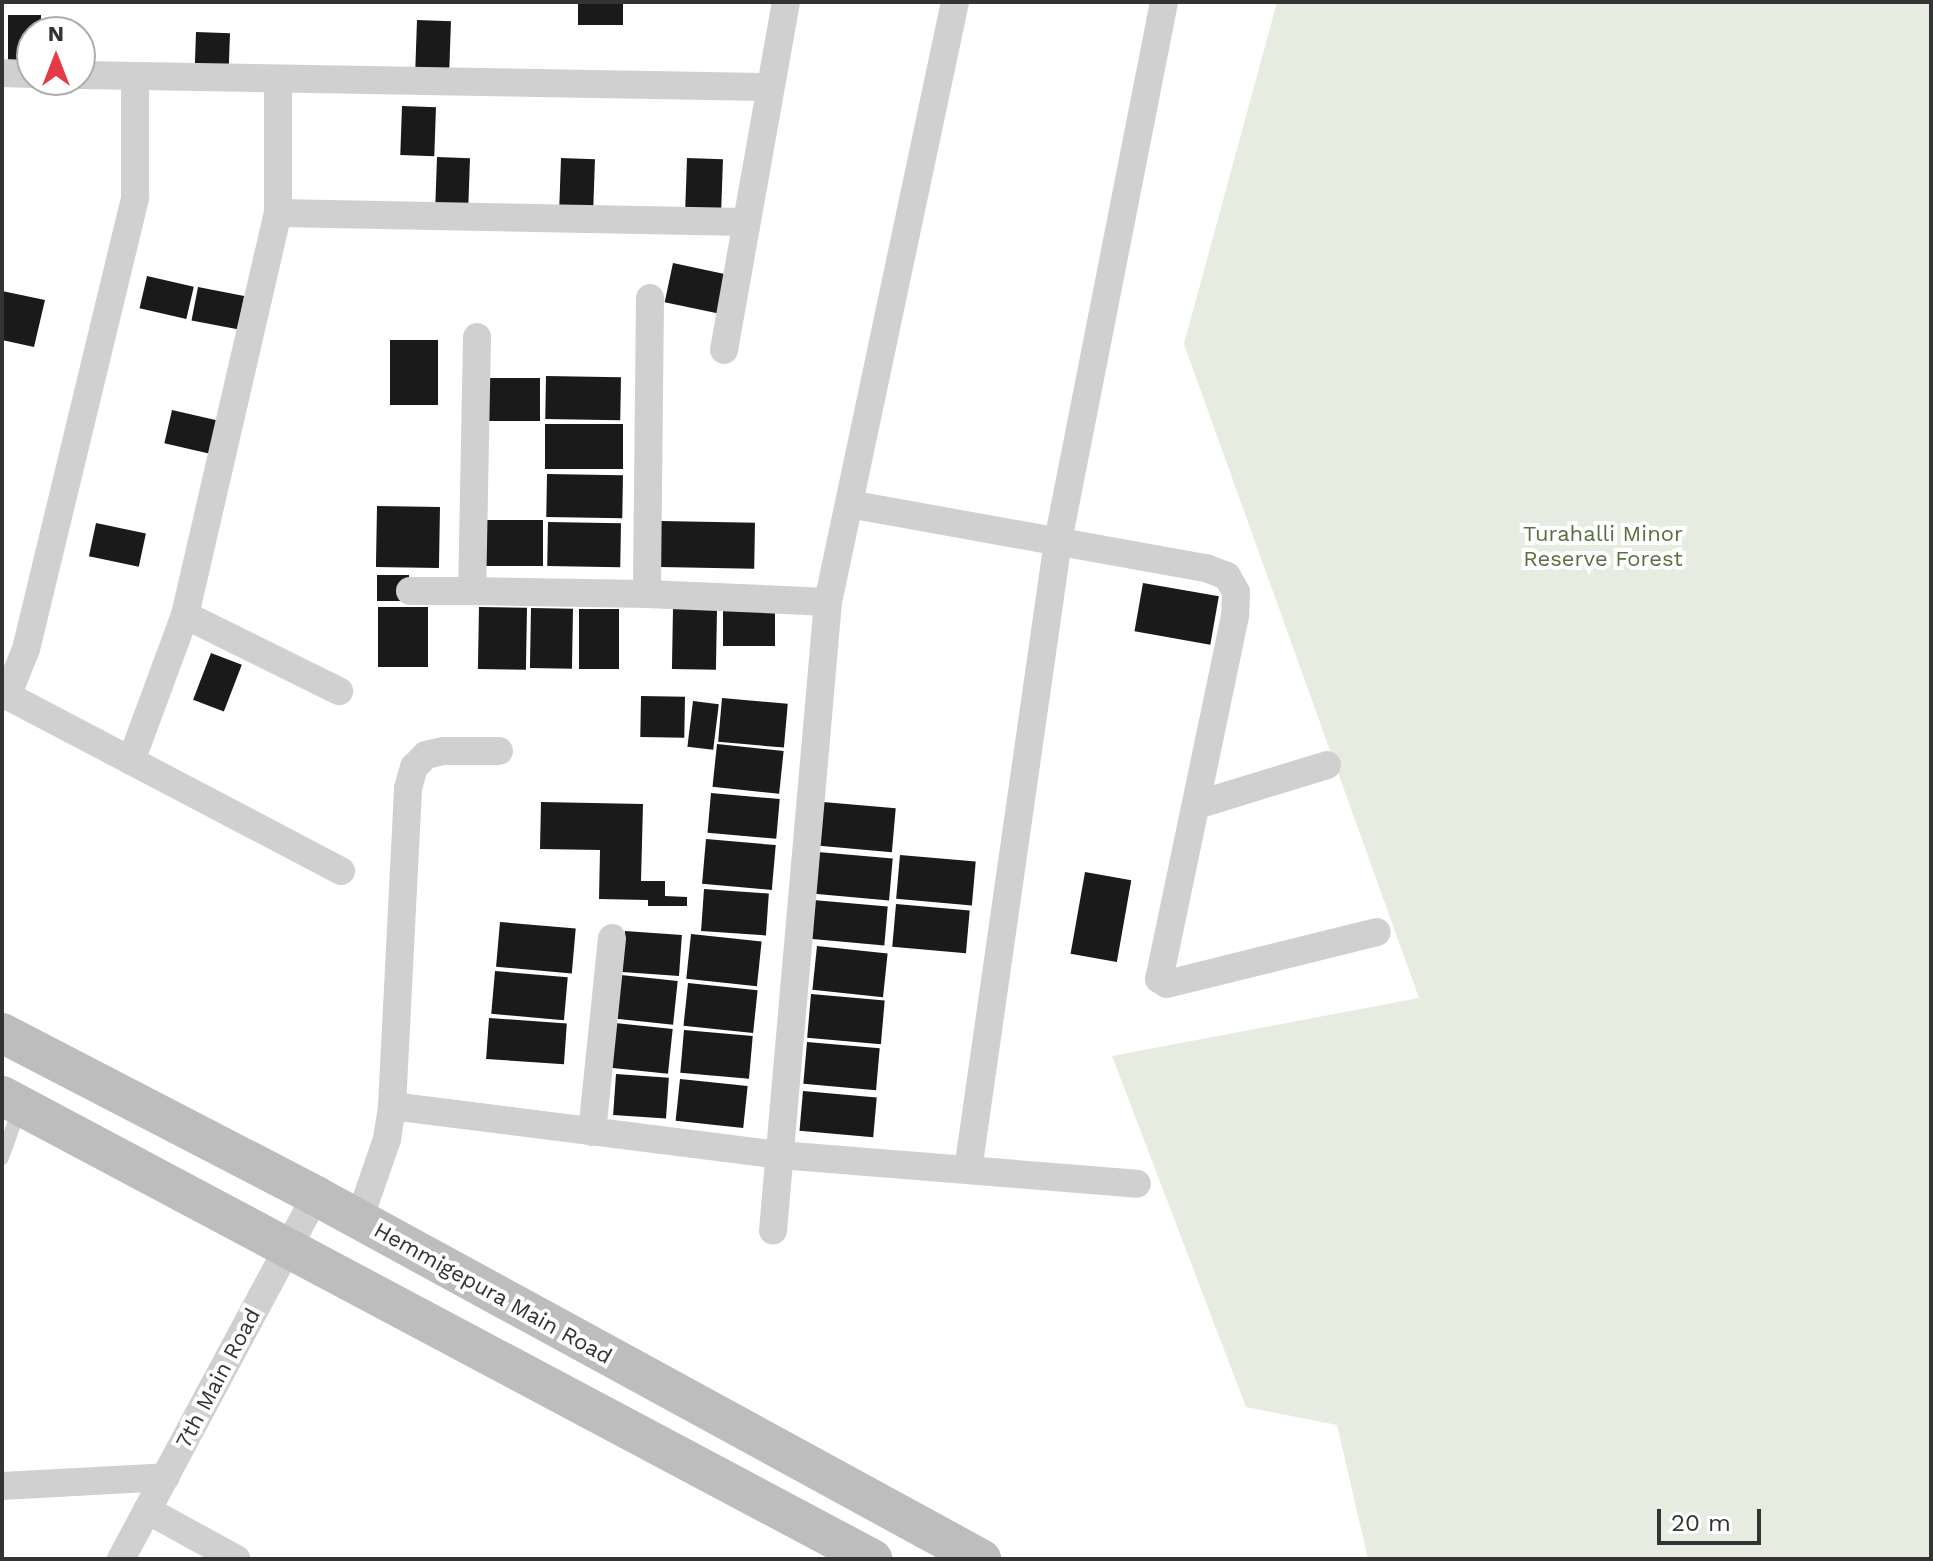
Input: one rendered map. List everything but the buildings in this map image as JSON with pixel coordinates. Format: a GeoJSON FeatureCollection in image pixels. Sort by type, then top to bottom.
{"type":"FeatureCollection","features":[{"type":"Feature","properties":{"kind":"main road","name":"Hemmigepura Main Road"},"geometry":{"type":"LineString","coordinates":[[2,1033],[316,1196],[981,1559]]}},
{"type":"Feature","properties":{"kind":"main road"},"geometry":{"type":"LineString","coordinates":[[11,1101],[872,1559]]}},
{"type":"Feature","properties":{"kind":"street"},"geometry":{"type":"LineString","coordinates":[[724,350],[786,2]]}},
{"type":"Feature","properties":{"kind":"street"},"geometry":{"type":"LineString","coordinates":[[773,1231],[828,602],[955,2]]}},
{"type":"Feature","properties":{"kind":"street"},"geometry":{"type":"LineString","coordinates":[[968,1170],[1058,541],[1164,2]]}},
{"type":"Feature","properties":{"kind":"street"},"geometry":{"type":"LineString","coordinates":[[96,75],[770,87]]}},
{"type":"Feature","properties":{"kind":"street"},"geometry":{"type":"LineString","coordinates":[[135,76],[135,197],[26,649],[4,695],[341,871]]}},
{"type":"Feature","properties":{"kind":"street"},"geometry":{"type":"LineString","coordinates":[[131,761],[185,615],[278,213],[278,79]]}},
{"type":"Feature","properties":{"kind":"street"},"geometry":{"type":"LineString","coordinates":[[278,213],[746,222]]}},
{"type":"Feature","properties":{"kind":"street"},"geometry":{"type":"LineString","coordinates":[[647,594],[650,298]]}},
{"type":"Feature","properties":{"kind":"street"},"geometry":{"type":"LineString","coordinates":[[472,591],[477,337]]}},
{"type":"Feature","properties":{"kind":"street"},"geometry":{"type":"LineString","coordinates":[[849,504],[1206,568],[1227,576],[1236,592],[1235,616],[1158,976],[1162,983],[1377,932]]}},
{"type":"Feature","properties":{"kind":"street"},"geometry":{"type":"LineString","coordinates":[[410,591],[647,594],[828,602]]}},
{"type":"Feature","properties":{"kind":"street"},"geometry":{"type":"LineString","coordinates":[[185,615],[339,691]]}},
{"type":"Feature","properties":{"kind":"street"},"geometry":{"type":"LineString","coordinates":[[359,1220],[387,1139],[392,1106],[405,814],[411,777],[414,767],[426,755],[444,751],[499,751]]}},
{"type":"Feature","properties":{"kind":"street"},"geometry":{"type":"LineString","coordinates":[[1197,805],[1327,765]]}},
{"type":"Feature","properties":{"kind":"street"},"geometry":{"type":"LineString","coordinates":[[592,1132],[612,938]]}},
{"type":"Feature","properties":{"kind":"street"},"geometry":{"type":"LineString","coordinates":[[392,1106],[780,1155],[1137,1184]]}},
{"type":"Feature","properties":{"kind":"street","name":"7th Main Road"},"geometry":{"type":"LineString","coordinates":[[121,1559],[316,1196]]}},
{"type":"Feature","properties":{"kind":"street"},"geometry":{"type":"LineString","coordinates":[[2,1486],[166,1477]]}},
{"type":"Feature","properties":{"kind":"street"},"geometry":{"type":"LineString","coordinates":[[147,1510],[236,1559]]}},
{"type":"Feature","properties":{"kind":"lane"},"geometry":{"type":"LineString","coordinates":[[2,1158],[11,1101]]}},
{"type":"Feature","properties":{"kind":"green space","name":"Turahalli Minor Reserve Forest"},"geometry":{"type":"Polygon","coordinates":[[[1277,2],[1931,2],[1931,1559],[1368,1559],[1337,1425],[1246,1407],[1112,1056],[1419,998],[1184,344],[1277,2]]]}}]}
